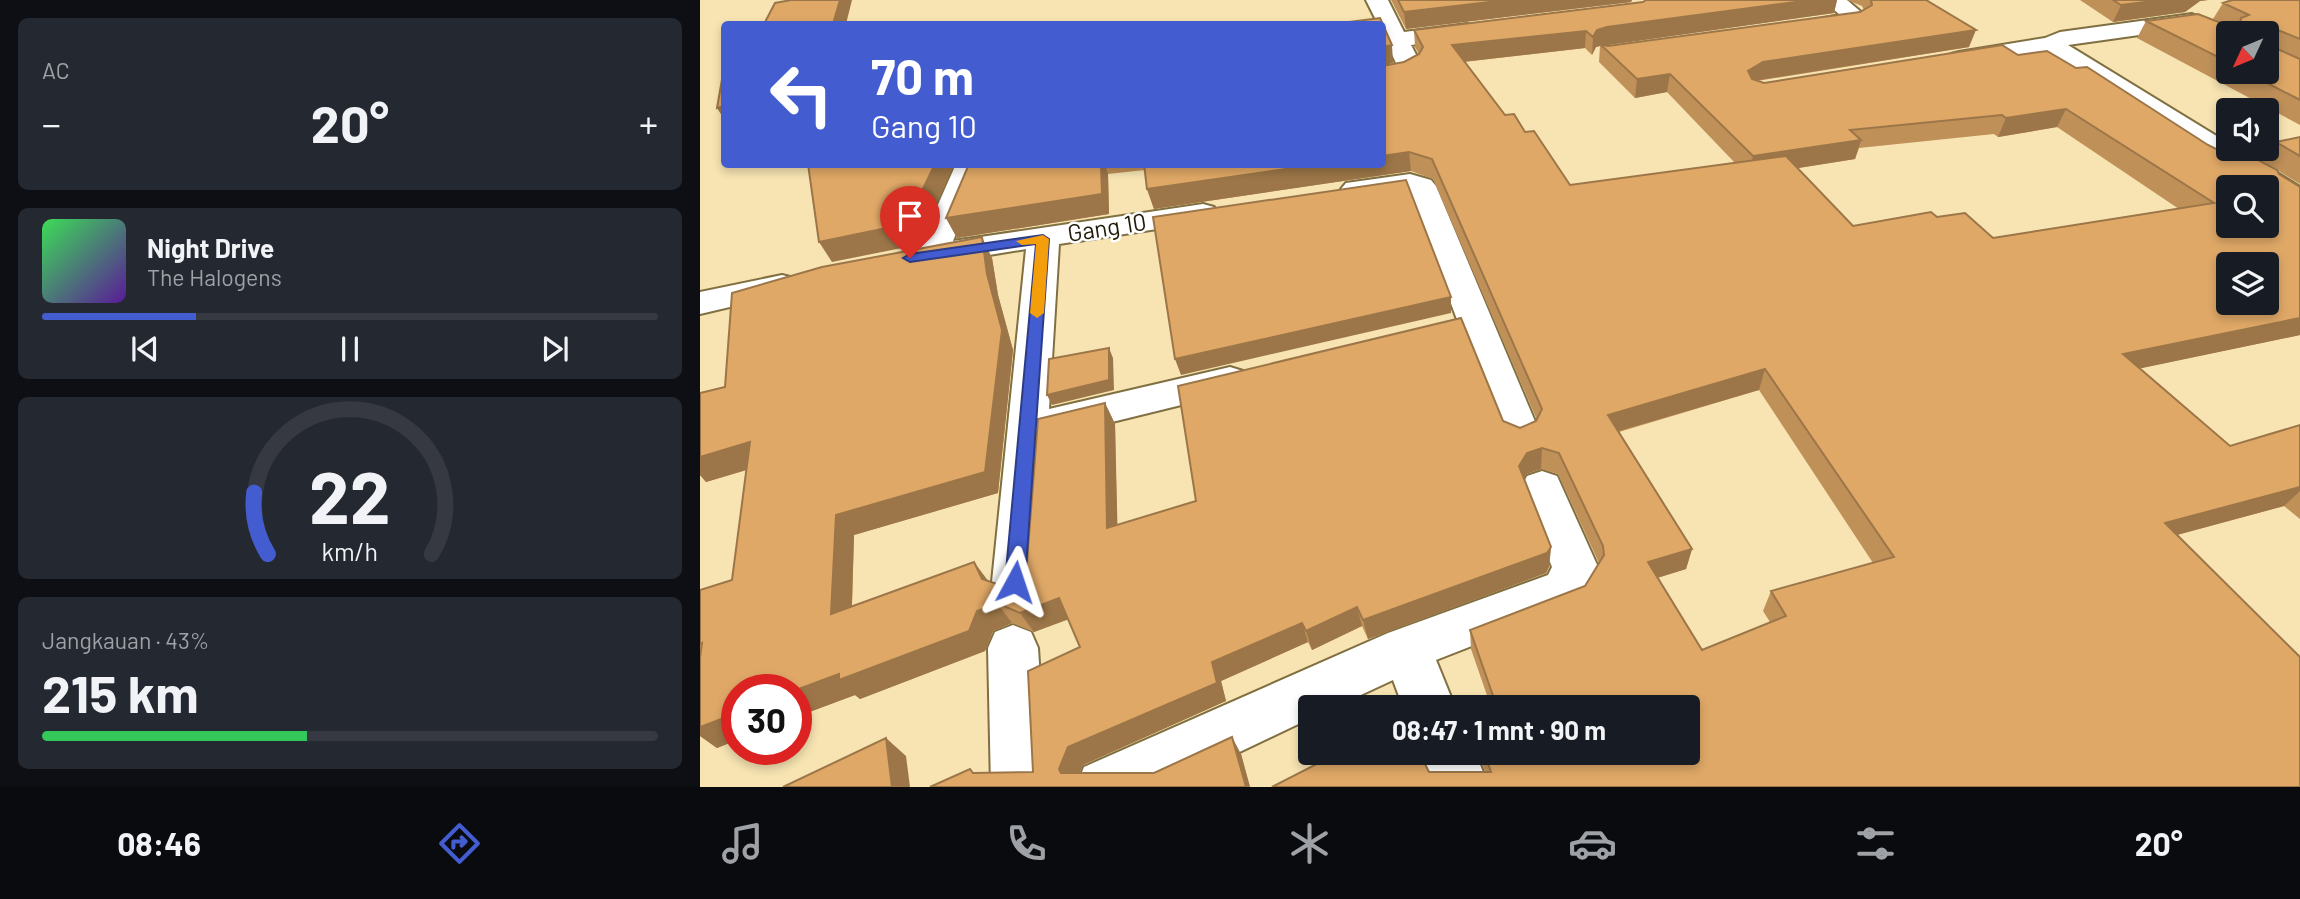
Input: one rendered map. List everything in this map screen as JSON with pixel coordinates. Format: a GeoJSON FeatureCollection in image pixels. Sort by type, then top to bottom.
{"type":"FeatureCollection","features":[{"type":"Feature","properties":{"kind":"street"},"geometry":{"type":"LineString","coordinates":[[1377,0],[1410,66],[1406,70],[1386,74]]}},
{"type":"Feature","properties":{"kind":"street"},"geometry":{"type":"LineString","coordinates":[[1796,29],[1855,20],[1856,16],[1834,0]]}},
{"type":"Feature","properties":{"kind":"street"},"geometry":{"type":"LineString","coordinates":[[1934,63],[2200,15],[2216,28]]}},
{"type":"Feature","properties":{"kind":"street"},"geometry":{"type":"LineString","coordinates":[[1396,40],[1491,28]]}},
{"type":"Feature","properties":{"kind":"street"},"geometry":{"type":"LineString","coordinates":[[2051,43],[2300,200]]}},
{"type":"Feature","properties":{"kind":"street","name":"Gang 10"},"geometry":{"type":"LineString","coordinates":[[968,168],[919,257],[1231,209]]}},
{"type":"Feature","properties":{"kind":"street"},"geometry":{"type":"LineString","coordinates":[[1340,183],[1410,183],[1421,186],[1460,325],[1519,431]]}},
{"type":"Feature","properties":{"kind":"street"},"geometry":{"type":"LineString","coordinates":[[1015,582],[1043,239]]}},
{"type":"Feature","properties":{"kind":"street"},"geometry":{"type":"LineString","coordinates":[[700,303],[816,278]]}},
{"type":"Feature","properties":{"kind":"street"},"geometry":{"type":"LineString","coordinates":[[1028,428],[1257,373]]}},
{"type":"Feature","properties":{"kind":"street"},"geometry":{"type":"LineString","coordinates":[[1104,787],[1406,649],[1570,584],[1575,567],[1542,488]]}},
{"type":"Feature","properties":{"kind":"street"},"geometry":{"type":"LineString","coordinates":[[1013,648],[1019,787]]}},
{"type":"Feature","properties":{"kind":"street"},"geometry":{"type":"LineString","coordinates":[[1406,649],[1424,695]]}},
{"type":"Feature","properties":{"kind":"street"},"geometry":{"type":"LineString","coordinates":[[1452,765],[1461,787]]}},
{"type":"Feature","properties":{"kind":"building"},"geometry":{"type":"Polygon","coordinates":[[[791,0],[840,0],[834,21],[766,21],[775,3],[791,0]]]}},
{"type":"Feature","properties":{"kind":"building"},"geometry":{"type":"Polygon","coordinates":[[[1398,0],[1507,0],[1404,12],[1398,0]]]}},
{"type":"Feature","properties":{"kind":"building"},"geometry":{"type":"Polygon","coordinates":[[[1646,0],[1811,0],[1607,27],[1597,30],[1593,37],[1586,31],[1452,45],[1505,115],[1514,114],[1525,132],[1534,131],[1570,185],[1786,156],[1853,226],[1931,212],[1937,217],[1965,213],[1993,238],[2214,203],[2066,109],[2006,118],[2002,115],[1850,130],[1861,140],[1753,156],[1670,74],[1637,79],[1600,44],[1608,46],[1860,12],[1872,5],[1871,0],[1926,0],[1976,30],[1763,62],[1748,71],[1752,79],[1764,83],[2002,45],[2018,55],[2047,51],[2076,68],[2087,67],[2216,149],[2216,161],[2260,161],[2300,187],[2300,318],[2123,354],[2230,446],[2300,425],[2300,487],[2165,523],[2300,657],[2300,787],[1272,787],[1315,765],[1426,765],[1429,772],[1491,772],[1489,765],[1700,765],[1700,695],[1493,695],[1470,630],[1585,586],[1604,555],[1603,546],[1559,453],[1542,448],[1527,453],[1519,466],[1551,547],[1547,553],[1363,620],[1357,607],[1306,631],[1302,623],[1212,662],[1217,683],[1068,747],[1059,769],[1061,773],[1154,773],[1232,737],[1246,787],[930,787],[970,769],[973,773],[1033,772],[1028,671],[1080,647],[1059,598],[1020,613],[997,603],[977,611],[969,631],[839,680],[839,674],[812,684],[812,674],[721,674],[721,719],[700,727],[700,590],[732,580],[750,442],[700,457],[700,393],[725,387],[732,293],[822,267],[982,237],[987,274],[1002,330],[985,472],[836,515],[831,614],[974,562],[982,579],[1000,585],[1021,577],[1027,562],[1038,419],[1105,403],[1107,528],[1196,501],[1178,386],[1461,318],[1503,421],[1520,428],[1536,421],[1542,409],[1432,159],[1409,152],[1386,155],[1386,65],[1404,62],[1419,54],[1423,47],[1414,30],[1646,0]],[[1765,369],[1608,415],[1692,549],[1648,562],[1702,650],[1786,616],[1771,591],[1894,557],[1765,369]]]}},
{"type":"Feature","properties":{"kind":"building"},"geometry":{"type":"Polygon","coordinates":[[[2113,0],[2161,0],[2121,5],[2113,0]]]}},
{"type":"Feature","properties":{"kind":"building"},"geometry":{"type":"Polygon","coordinates":[[[2232,0],[2300,0],[2300,39],[2279,30],[2279,21],[2240,21],[2241,18],[2249,15],[2223,3],[2232,0]]]}},
{"type":"Feature","properties":{"kind":"building"},"geometry":{"type":"Polygon","coordinates":[[[2198,14],[2216,21],[2216,56],[2146,21],[2198,14]]]}},
{"type":"Feature","properties":{"kind":"building"},"geometry":{"type":"Polygon","coordinates":[[[1380,18],[1381,21],[1356,21],[1380,18]]]}},
{"type":"Feature","properties":{"kind":"building"},"geometry":{"type":"Polygon","coordinates":[[[1386,32],[1392,45],[1386,46],[1386,32]]]}},
{"type":"Feature","properties":{"kind":"building"},"geometry":{"type":"Polygon","coordinates":[[[2279,50],[2300,59],[2300,100],[2269,84],[2279,84],[2279,50]]]}},
{"type":"Feature","properties":{"kind":"building"},"geometry":{"type":"Polygon","coordinates":[[[721,85],[721,107],[717,108],[721,85]]]}},
{"type":"Feature","properties":{"kind":"building"},"geometry":{"type":"Polygon","coordinates":[[[2300,137],[2300,156],[2279,144],[2279,141],[2300,137]]]}},
{"type":"Feature","properties":{"kind":"building"},"geometry":{"type":"Polygon","coordinates":[[[809,168],[933,168],[906,224],[819,242],[809,168]]]}},
{"type":"Feature","properties":{"kind":"building"},"geometry":{"type":"Polygon","coordinates":[[[967,168],[1101,168],[1102,194],[946,218],[967,168]]]}},
{"type":"Feature","properties":{"kind":"building"},"geometry":{"type":"Polygon","coordinates":[[[1144,168],[1293,168],[1147,189],[1144,168]]]}},
{"type":"Feature","properties":{"kind":"building"},"geometry":{"type":"Polygon","coordinates":[[[1406,180],[1451,297],[1175,359],[1153,217],[1406,180]]]}},
{"type":"Feature","properties":{"kind":"building"},"geometry":{"type":"Polygon","coordinates":[[[1109,348],[1109,380],[1047,395],[1049,359],[1109,348]]]}},
{"type":"Feature","properties":{"kind":"building"},"geometry":{"type":"Polygon","coordinates":[[[886,738],[892,787],[783,787],[886,738]]]}},
{"type":"Feature","properties":{"kind":"slow traffic"},"geometry":{"type":"LineString","coordinates":[[1022,241],[1043,239],[1037,313]]}},
{"type":"Feature","properties":{"kind":"route"},"geometry":{"type":"LineString","coordinates":[[910,258],[1043,239],[1015,582]]}}]}
